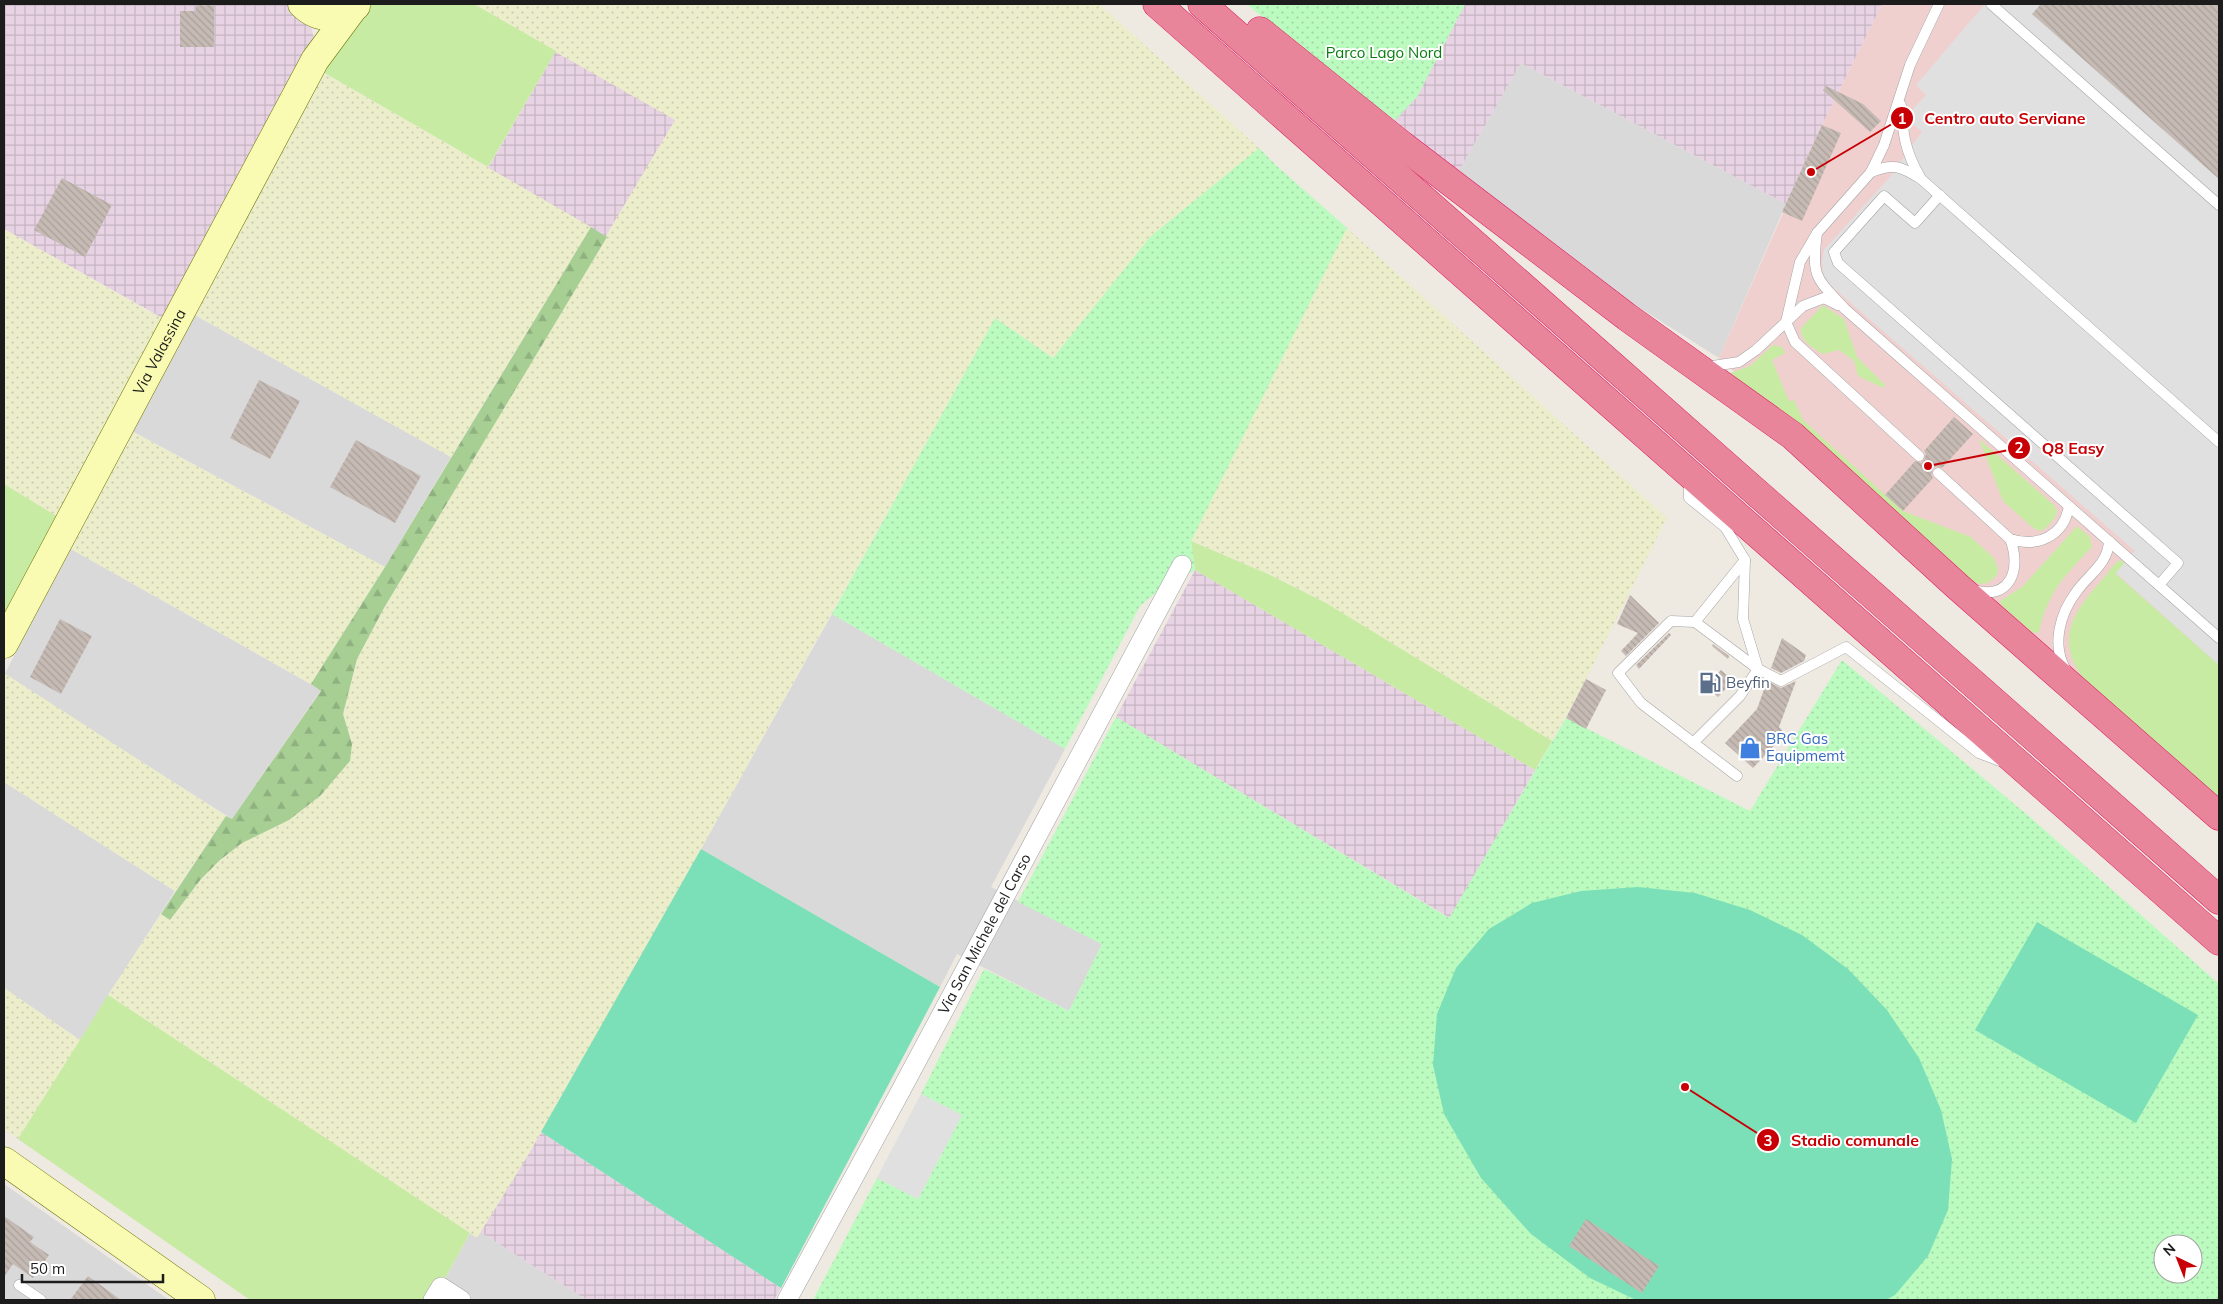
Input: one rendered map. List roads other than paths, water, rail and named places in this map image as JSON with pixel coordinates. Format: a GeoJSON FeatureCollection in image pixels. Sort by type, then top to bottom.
{"type":"FeatureCollection","features":[{"type":"Feature","properties":{"kind":"highway"},"geometry":{"type":"LineString","coordinates":[[1157,4],[2219,941]]}},
{"type":"Feature","properties":{"kind":"highway"},"geometry":{"type":"LineString","coordinates":[[1202,4],[2219,900]]}},
{"type":"Feature","properties":{"kind":"highway"},"geometry":{"type":"LineString","coordinates":[[1229,4],[1269,39],[1402,145],[1626,317],[1793,436],[1957,586],[2219,816]]}},
{"type":"Feature","properties":{"kind":"street","name":"Via Valassina"},"geometry":{"type":"LineString","coordinates":[[306,7],[325,17],[343,14],[356,7]]}},
{"type":"Feature","properties":{"kind":"street","name":"Via Valassina"},"geometry":{"type":"LineString","coordinates":[[306,7],[314,17],[319,36],[315,60]]}},
{"type":"Feature","properties":{"kind":"street","name":"Via Valassina"},"geometry":{"type":"LineString","coordinates":[[4,644],[315,60],[356,7]]}},
{"type":"Feature","properties":{"kind":"street","name":"Via San Michele del Carso"},"geometry":{"type":"LineString","coordinates":[[787,1300],[1182,565]]}},
{"type":"Feature","properties":{"kind":"street"},"geometry":{"type":"LineString","coordinates":[[4,1161],[201,1300]]}},
{"type":"Feature","properties":{"kind":"street"},"geometry":{"type":"LineString","coordinates":[[433,1300],[441,1287],[461,1300]]}},
{"type":"Feature","properties":{"kind":"lane"},"geometry":{"type":"LineString","coordinates":[[1919,456],[1794,342],[1786,322],[1800,262],[1817,233],[1871,172],[1888,135],[1910,65],[1939,4]]}},
{"type":"Feature","properties":{"kind":"lane"},"geometry":{"type":"LineString","coordinates":[[1991,4],[2219,204]]}},
{"type":"Feature","properties":{"kind":"lane"},"geometry":{"type":"LineString","coordinates":[[1900,92],[1902,132],[1909,156],[1921,179]]}},
{"type":"Feature","properties":{"kind":"lane"},"geometry":{"type":"LineString","coordinates":[[1871,172],[1887,166],[1904,168],[1921,179],[2219,442]]}},
{"type":"Feature","properties":{"kind":"lane"},"geometry":{"type":"LineString","coordinates":[[1940,195],[1915,223],[1884,196],[1834,252],[1838,262],[2178,563],[2159,585]]}},
{"type":"Feature","properties":{"kind":"lane"},"geometry":{"type":"LineString","coordinates":[[1817,233],[1814,260],[1819,281],[1845,309],[2219,638]]}},
{"type":"Feature","properties":{"kind":"lane"},"geometry":{"type":"LineString","coordinates":[[1698,368],[1739,362],[1756,350],[1803,306],[1824,298],[1845,309]]}},
{"type":"Feature","properties":{"kind":"lane"},"geometry":{"type":"LineString","coordinates":[[1938,473],[2010,539],[2030,544],[2044,540],[2059,529],[2067,519],[2069,506]]}},
{"type":"Feature","properties":{"kind":"lane"},"geometry":{"type":"LineString","coordinates":[[1688,474],[1688,498],[1725,527],[1745,560],[1743,619],[1758,669]]}},
{"type":"Feature","properties":{"kind":"lane"},"geometry":{"type":"LineString","coordinates":[[1957,586],[1985,594],[2002,588],[2012,578],[2016,563],[2010,539]]}},
{"type":"Feature","properties":{"kind":"lane"},"geometry":{"type":"LineString","coordinates":[[2077,690],[2062,665],[2058,640],[2062,615],[2077,591],[2103,563],[2109,541]]}},
{"type":"Feature","properties":{"kind":"lane"},"geometry":{"type":"LineString","coordinates":[[1695,622],[1745,560]]}},
{"type":"Feature","properties":{"kind":"lane"},"geometry":{"type":"LineString","coordinates":[[1737,776],[1641,703],[1618,674],[1671,621],[1695,622],[1758,669],[1781,680],[1846,647],[1979,753],[2023,769]]}},
{"type":"Feature","properties":{"kind":"lane"},"geometry":{"type":"LineString","coordinates":[[1693,743],[1740,696],[1758,669]]}},
{"type":"Feature","properties":{"kind":"lane"},"geometry":{"type":"LineString","coordinates":[[19,1285],[41,1300]]}},
{"type":"Feature","properties":{"kind":"place","name":"Centro auto Serviane"},"geometry":{"type":"Point","coordinates":[1811,172]}},
{"type":"Feature","properties":{"kind":"place","name":"Q8 Easy"},"geometry":{"type":"Point","coordinates":[1928,466]}},
{"type":"Feature","properties":{"kind":"place","name":"Beyfin"},"geometry":{"type":"Point","coordinates":[1710,683]}},
{"type":"Feature","properties":{"kind":"place","name":"BRC Gas Equipmemt"},"geometry":{"type":"Point","coordinates":[1750,748]}},
{"type":"Feature","properties":{"kind":"place","name":"Stadio comunale"},"geometry":{"type":"Point","coordinates":[1685,1087]}},
{"type":"Feature","properties":{"kind":"park label","name":"Parco Lago Nord"},"geometry":{"type":"Point","coordinates":[1384,53]}}]}
